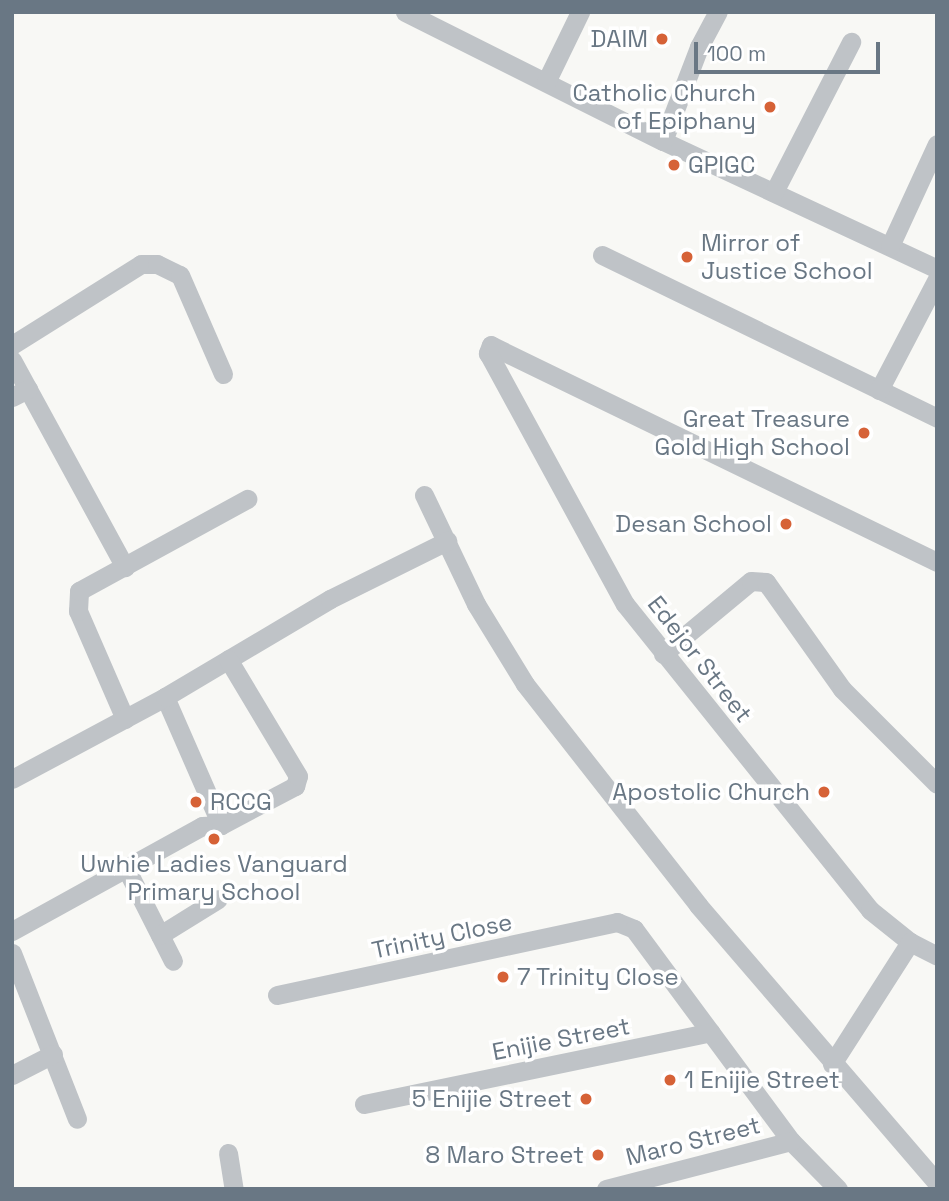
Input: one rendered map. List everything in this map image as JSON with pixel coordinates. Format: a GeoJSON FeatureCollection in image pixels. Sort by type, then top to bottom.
{"type":"FeatureCollection","features":[{"type":"Feature","properties":{"kind":"street"},"geometry":{"type":"LineString","coordinates":[[405,12],[663,141],[937,269]]}},
{"type":"Feature","properties":{"kind":"street"},"geometry":{"type":"LineString","coordinates":[[546,82],[580,12]]}},
{"type":"Feature","properties":{"kind":"street"},"geometry":{"type":"LineString","coordinates":[[663,141],[699,47],[718,12]]}},
{"type":"Feature","properties":{"kind":"street"},"geometry":{"type":"LineString","coordinates":[[774,192],[851,43]]}},
{"type":"Feature","properties":{"kind":"street"},"geometry":{"type":"LineString","coordinates":[[890,246],[937,144]]}},
{"type":"Feature","properties":{"kind":"street"},"geometry":{"type":"LineString","coordinates":[[602,255],[937,418]]}},
{"type":"Feature","properties":{"kind":"street"},"geometry":{"type":"LineString","coordinates":[[12,345],[141,264],[156,264],[180,275],[223,374]]}},
{"type":"Feature","properties":{"kind":"street"},"geometry":{"type":"LineString","coordinates":[[879,390],[937,279]]}},
{"type":"Feature","properties":{"kind":"street","name":"Edejor Street"},"geometry":{"type":"LineString","coordinates":[[937,562],[491,345],[488,353],[608,577],[663,654],[870,910],[910,942],[937,956]]}},
{"type":"Feature","properties":{"kind":"street"},"geometry":{"type":"LineString","coordinates":[[12,360],[20,393],[125,566]]}},
{"type":"Feature","properties":{"kind":"street"},"geometry":{"type":"LineString","coordinates":[[424,495],[476,604],[525,684],[698,905],[937,1183]]}},
{"type":"Feature","properties":{"kind":"street"},"geometry":{"type":"LineString","coordinates":[[125,719],[75,601],[79,591],[247,499]]}},
{"type":"Feature","properties":{"kind":"street"},"geometry":{"type":"LineString","coordinates":[[12,779],[164,697],[330,599],[447,541]]}},
{"type":"Feature","properties":{"kind":"street"},"geometry":{"type":"LineString","coordinates":[[663,654],[751,581],[766,582],[842,689],[937,784]]}},
{"type":"Feature","properties":{"kind":"street"},"geometry":{"type":"LineString","coordinates":[[12,931],[202,826],[222,825],[295,786],[298,776],[229,659]]}},
{"type":"Feature","properties":{"kind":"street"},"geometry":{"type":"LineString","coordinates":[[164,697],[222,825]]}},
{"type":"Feature","properties":{"kind":"street"},"geometry":{"type":"LineString","coordinates":[[126,868],[173,961]]}},
{"type":"Feature","properties":{"kind":"street"},"geometry":{"type":"LineString","coordinates":[[160,935],[218,899]]}},
{"type":"Feature","properties":{"kind":"street","name":"Trinity Close"},"geometry":{"type":"LineString","coordinates":[[277,995],[617,922],[634,929],[711,1032]]}},
{"type":"Feature","properties":{"kind":"street"},"geometry":{"type":"LineString","coordinates":[[832,1064],[910,942]]}},
{"type":"Feature","properties":{"kind":"street"},"geometry":{"type":"LineString","coordinates":[[12,953],[77,1119]]}},
{"type":"Feature","properties":{"kind":"street"},"geometry":{"type":"LineString","coordinates":[[711,1032],[792,1142],[838,1189]]}},
{"type":"Feature","properties":{"kind":"street","name":"Enijie Street"},"geometry":{"type":"LineString","coordinates":[[364,1104],[420,1091],[550,1069],[711,1032]]}},
{"type":"Feature","properties":{"kind":"street"},"geometry":{"type":"LineString","coordinates":[[12,1075],[53,1054]]}},
{"type":"Feature","properties":{"kind":"street","name":"Maro Street"},"geometry":{"type":"LineString","coordinates":[[606,1189],[792,1142]]}},
{"type":"Feature","properties":{"kind":"street"},"geometry":{"type":"LineString","coordinates":[[228,1153],[234,1189]]}},
{"type":"Feature","properties":{"kind":"place","name":"DAIM"},"geometry":{"type":"Point","coordinates":[662,39]}},
{"type":"Feature","properties":{"kind":"place","name":"Catholic Church of Epiphany"},"geometry":{"type":"Point","coordinates":[770,107]}},
{"type":"Feature","properties":{"kind":"place","name":"GPIGC"},"geometry":{"type":"Point","coordinates":[674,165]}},
{"type":"Feature","properties":{"kind":"place","name":"Mirror of Justice School"},"geometry":{"type":"Point","coordinates":[687,257]}},
{"type":"Feature","properties":{"kind":"place","name":"Great Treasure Gold High School"},"geometry":{"type":"Point","coordinates":[864,433]}},
{"type":"Feature","properties":{"kind":"place","name":"Desan School"},"geometry":{"type":"Point","coordinates":[786,524]}},
{"type":"Feature","properties":{"kind":"place","name":"Apostolic Church"},"geometry":{"type":"Point","coordinates":[824,792]}},
{"type":"Feature","properties":{"kind":"place","name":"RCCG"},"geometry":{"type":"Point","coordinates":[196,802]}},
{"type":"Feature","properties":{"kind":"place","name":"Uwhie Ladies Vanguard Primary School"},"geometry":{"type":"Point","coordinates":[214,839]}},
{"type":"Feature","properties":{"kind":"place","name":"7 Trinity Close"},"geometry":{"type":"Point","coordinates":[503,977]}},
{"type":"Feature","properties":{"kind":"place","name":"1 Enijie Street"},"geometry":{"type":"Point","coordinates":[670,1080]}},
{"type":"Feature","properties":{"kind":"place","name":"5 Enijie Street"},"geometry":{"type":"Point","coordinates":[586,1099]}},
{"type":"Feature","properties":{"kind":"place","name":"8 Maro Street"},"geometry":{"type":"Point","coordinates":[598,1155]}}]}
